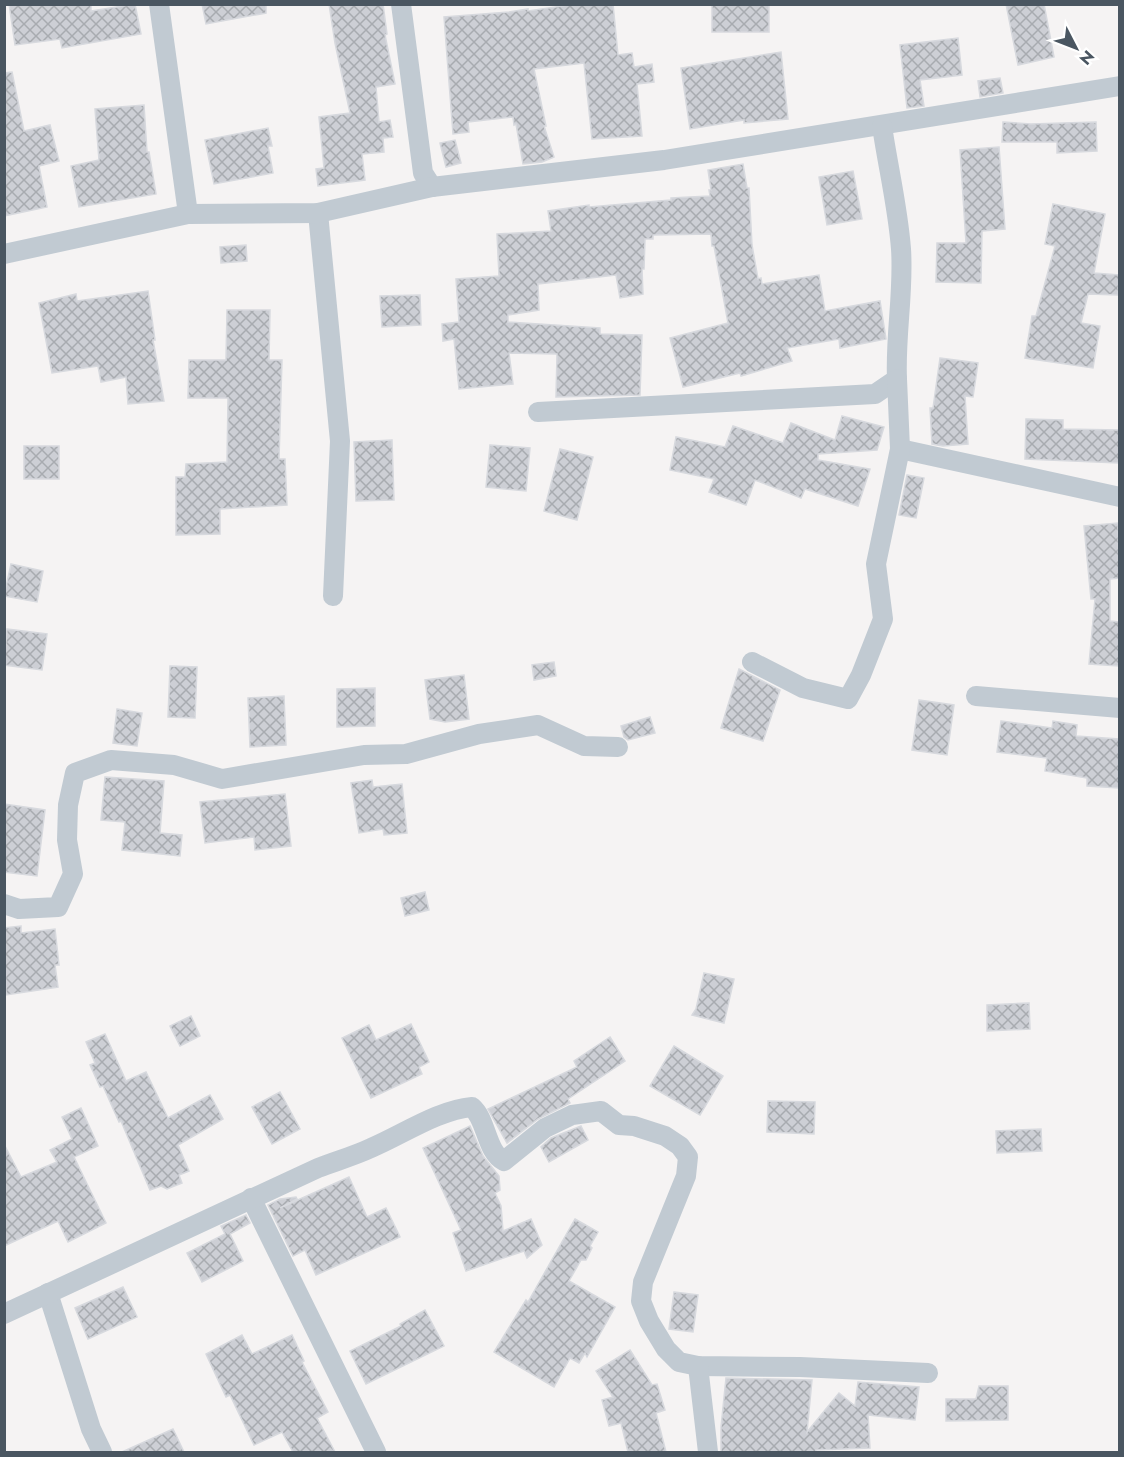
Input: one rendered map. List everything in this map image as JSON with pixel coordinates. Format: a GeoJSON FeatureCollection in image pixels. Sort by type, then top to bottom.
{"type":"FeatureCollection","features":[{"type":"Feature","properties":{"kind":"street"},"geometry":{"type":"LineString","coordinates":[[159,4],[188,214]]}},
{"type":"Feature","properties":{"kind":"street"},"geometry":{"type":"LineString","coordinates":[[401,4],[423,173],[432,187]]}},
{"type":"Feature","properties":{"kind":"street"},"geometry":{"type":"LineString","coordinates":[[4,254],[188,214],[318,213],[432,187],[664,160],[1119,86]]}},
{"type":"Feature","properties":{"kind":"street"},"geometry":{"type":"LineString","coordinates":[[752,662],[803,688],[848,699],[861,675],[883,619],[876,564],[900,449],[896,341],[900,304],[901,250],[882,126]]}},
{"type":"Feature","properties":{"kind":"street"},"geometry":{"type":"LineString","coordinates":[[318,213],[339,441],[333,596]]}},
{"type":"Feature","properties":{"kind":"street"},"geometry":{"type":"LineString","coordinates":[[538,412],[875,394],[897,379]]}},
{"type":"Feature","properties":{"kind":"street"},"geometry":{"type":"LineString","coordinates":[[900,449],[1119,497]]}},
{"type":"Feature","properties":{"kind":"street"},"geometry":{"type":"LineString","coordinates":[[976,696],[1119,708]]}},
{"type":"Feature","properties":{"kind":"street"},"geometry":{"type":"LineString","coordinates":[[4,904],[20,909],[58,908],[73,874],[67,840],[68,805],[75,773],[111,760],[174,765],[222,779],[364,755],[406,754],[479,734],[538,725],[584,746],[618,747]]}},
{"type":"Feature","properties":{"kind":"street"},"geometry":{"type":"LineString","coordinates":[[4,1314],[251,1198],[462,1108],[472,1107],[477,1112],[496,1153],[504,1161],[545,1128],[572,1115],[601,1111],[619,1125],[634,1126],[665,1136],[680,1146],[688,1157],[686,1176],[643,1282],[641,1301],[666,1349],[678,1362],[698,1366],[800,1366],[928,1373]]}},
{"type":"Feature","properties":{"kind":"street"},"geometry":{"type":"LineString","coordinates":[[251,1198],[376,1452]]}},
{"type":"Feature","properties":{"kind":"street"},"geometry":{"type":"LineString","coordinates":[[48,1293],[91,1429],[102,1452]]}},
{"type":"Feature","properties":{"kind":"street"},"geometry":{"type":"LineString","coordinates":[[698,1366],[708,1452]]}},
{"type":"Feature","properties":{"kind":"building"},"geometry":{"type":"Polygon","coordinates":[[[9,4],[91,4],[91,11],[135,4],[141,34],[62,48],[60,39],[15,45],[9,4]]]}},
{"type":"Feature","properties":{"kind":"building"},"geometry":{"type":"Polygon","coordinates":[[[202,4],[266,4],[266,13],[206,24],[202,4]]]}},
{"type":"Feature","properties":{"kind":"building"},"geometry":{"type":"Polygon","coordinates":[[[329,4],[383,4],[387,34],[385,35],[395,84],[376,87],[379,122],[390,120],[393,137],[383,138],[384,152],[362,154],[365,180],[318,186],[316,169],[324,168],[319,117],[350,113],[329,4]]]}},
{"type":"Feature","properties":{"kind":"building"},"geometry":{"type":"Polygon","coordinates":[[[576,4],[613,4],[618,55],[632,53],[634,67],[652,64],[654,82],[637,84],[642,136],[592,139],[584,63],[534,69],[546,126],[544,126],[554,157],[542,162],[523,164],[513,117],[468,122],[469,132],[453,134],[444,17],[528,9],[528,11],[576,4]]]}},
{"type":"Feature","properties":{"kind":"building"},"geometry":{"type":"Polygon","coordinates":[[[712,4],[769,4],[769,32],[712,32],[712,4]]]}},
{"type":"Feature","properties":{"kind":"building"},"geometry":{"type":"Polygon","coordinates":[[[1006,4],[1044,4],[1054,57],[1018,65],[1006,4]]]}},
{"type":"Feature","properties":{"kind":"building"},"geometry":{"type":"Polygon","coordinates":[[[958,38],[962,75],[920,80],[924,106],[907,108],[900,45],[958,38]]]}},
{"type":"Feature","properties":{"kind":"building"},"geometry":{"type":"Polygon","coordinates":[[[781,52],[788,119],[744,123],[744,120],[690,129],[681,68],[781,52]]]}},
{"type":"Feature","properties":{"kind":"building"},"geometry":{"type":"Polygon","coordinates":[[[12,72],[24,131],[50,125],[59,161],[39,166],[47,207],[4,216],[4,73],[12,72]]]}},
{"type":"Feature","properties":{"kind":"building"},"geometry":{"type":"Polygon","coordinates":[[[1000,78],[1003,93],[980,97],[978,81],[1000,78]]]}},
{"type":"Feature","properties":{"kind":"building"},"geometry":{"type":"Polygon","coordinates":[[[144,105],[147,152],[149,152],[156,194],[79,207],[71,166],[99,160],[95,109],[144,105]]]}},
{"type":"Feature","properties":{"kind":"building"},"geometry":{"type":"Polygon","coordinates":[[[1003,122],[1031,124],[1096,122],[1097,151],[1057,153],[1057,142],[1002,142],[1003,122]]]}},
{"type":"Feature","properties":{"kind":"building"},"geometry":{"type":"Polygon","coordinates":[[[268,128],[272,146],[268,146],[273,173],[214,184],[205,140],[268,128]]]}},
{"type":"Feature","properties":{"kind":"building"},"geometry":{"type":"Polygon","coordinates":[[[455,140],[461,163],[446,167],[440,143],[455,140]]]}},
{"type":"Feature","properties":{"kind":"building"},"geometry":{"type":"Polygon","coordinates":[[[999,147],[1005,229],[982,231],[981,283],[936,282],[937,243],[966,243],[960,150],[999,147]]]}},
{"type":"Feature","properties":{"kind":"building"},"geometry":{"type":"Polygon","coordinates":[[[743,164],[747,188],[749,188],[752,245],[758,279],[761,278],[762,284],[819,275],[825,311],[880,301],[886,339],[840,348],[839,339],[787,348],[792,361],[741,376],[740,373],[683,387],[670,338],[728,323],[714,246],[712,246],[711,234],[653,235],[653,239],[645,239],[644,269],[642,269],[643,294],[620,298],[616,275],[538,284],[539,310],[508,315],[508,322],[600,328],[600,334],[642,335],[640,395],[556,397],[557,354],[509,353],[513,384],[459,389],[454,339],[443,341],[442,324],[459,322],[456,279],[499,276],[497,234],[551,231],[548,211],[589,205],[589,207],[710,196],[708,170],[743,164]]]}},
{"type":"Feature","properties":{"kind":"building"},"geometry":{"type":"Polygon","coordinates":[[[853,171],[862,219],[827,225],[819,177],[853,171]]]}},
{"type":"Feature","properties":{"kind":"building"},"geometry":{"type":"Polygon","coordinates":[[[1053,204],[1105,214],[1094,273],[1119,275],[1118,295],[1088,294],[1081,323],[1100,326],[1093,368],[1025,358],[1032,316],[1036,316],[1055,246],[1045,244],[1053,204]]]}},
{"type":"Feature","properties":{"kind":"building"},"geometry":{"type":"Polygon","coordinates":[[[246,245],[247,261],[221,263],[220,247],[246,245]]]}},
{"type":"Feature","properties":{"kind":"building"},"geometry":{"type":"Polygon","coordinates":[[[148,291],[155,340],[153,340],[164,401],[128,404],[126,377],[101,382],[98,366],[52,373],[39,303],[76,294],[77,301],[148,291]]]}},
{"type":"Feature","properties":{"kind":"building"},"geometry":{"type":"Polygon","coordinates":[[[420,295],[421,325],[382,327],[380,296],[420,295]]]}},
{"type":"Feature","properties":{"kind":"building"},"geometry":{"type":"Polygon","coordinates":[[[227,310],[270,310],[269,360],[282,360],[279,459],[285,459],[287,505],[220,509],[220,534],[176,535],[176,477],[185,477],[186,464],[227,462],[228,398],[188,398],[189,360],[226,360],[227,310]]]}},
{"type":"Feature","properties":{"kind":"building"},"geometry":{"type":"Polygon","coordinates":[[[940,358],[978,363],[973,397],[965,396],[968,444],[943,446],[932,444],[930,408],[933,408],[940,358]]]}},
{"type":"Feature","properties":{"kind":"building"},"geometry":{"type":"Polygon","coordinates":[[[842,416],[884,427],[877,450],[818,454],[818,460],[870,469],[858,506],[805,489],[801,498],[755,480],[746,505],[709,492],[714,479],[670,470],[676,437],[725,447],[733,426],[783,443],[791,423],[835,440],[842,416]]]}},
{"type":"Feature","properties":{"kind":"building"},"geometry":{"type":"Polygon","coordinates":[[[1026,419],[1063,420],[1063,429],[1119,430],[1119,463],[1025,459],[1026,419]]]}},
{"type":"Feature","properties":{"kind":"building"},"geometry":{"type":"Polygon","coordinates":[[[392,440],[394,500],[356,501],[354,442],[392,440]]]}},
{"type":"Feature","properties":{"kind":"building"},"geometry":{"type":"Polygon","coordinates":[[[490,445],[530,448],[526,491],[486,487],[490,445]]]}},
{"type":"Feature","properties":{"kind":"building"},"geometry":{"type":"Polygon","coordinates":[[[24,446],[59,446],[59,479],[24,479],[24,446]]]}},
{"type":"Feature","properties":{"kind":"building"},"geometry":{"type":"Polygon","coordinates":[[[560,449],[593,457],[577,520],[544,511],[560,449]]]}},
{"type":"Feature","properties":{"kind":"building"},"geometry":{"type":"Polygon","coordinates":[[[907,475],[924,478],[916,518],[899,515],[907,475]]]}},
{"type":"Feature","properties":{"kind":"building"},"geometry":{"type":"Polygon","coordinates":[[[1118,523],[1119,578],[1110,579],[1110,621],[1119,622],[1119,666],[1089,664],[1095,599],[1091,599],[1084,526],[1118,523]]]}},
{"type":"Feature","properties":{"kind":"building"},"geometry":{"type":"Polygon","coordinates":[[[11,564],[43,571],[37,602],[4,596],[11,564]]]}},
{"type":"Feature","properties":{"kind":"building"},"geometry":{"type":"Polygon","coordinates":[[[7,629],[47,634],[42,670],[4,665],[7,629]]]}},
{"type":"Feature","properties":{"kind":"building"},"geometry":{"type":"Polygon","coordinates":[[[554,662],[556,676],[534,680],[532,665],[554,662]]]}},
{"type":"Feature","properties":{"kind":"building"},"geometry":{"type":"Polygon","coordinates":[[[170,666],[197,667],[195,718],[168,717],[170,666]]]}},
{"type":"Feature","properties":{"kind":"building"},"geometry":{"type":"Polygon","coordinates":[[[739,669],[780,690],[763,741],[721,728],[739,669]]]}},
{"type":"Feature","properties":{"kind":"building"},"geometry":{"type":"Polygon","coordinates":[[[464,675],[469,719],[445,722],[430,719],[425,680],[464,675]]]}},
{"type":"Feature","properties":{"kind":"building"},"geometry":{"type":"Polygon","coordinates":[[[375,688],[375,726],[337,727],[337,689],[375,688]]]}},
{"type":"Feature","properties":{"kind":"building"},"geometry":{"type":"Polygon","coordinates":[[[284,696],[286,745],[250,747],[248,698],[284,696]]]}},
{"type":"Feature","properties":{"kind":"building"},"geometry":{"type":"Polygon","coordinates":[[[919,700],[954,705],[947,755],[912,750],[919,700]]]}},
{"type":"Feature","properties":{"kind":"building"},"geometry":{"type":"Polygon","coordinates":[[[117,709],[142,713],[137,746],[113,743],[117,709]]]}},
{"type":"Feature","properties":{"kind":"building"},"geometry":{"type":"Polygon","coordinates":[[[650,717],[655,733],[628,740],[624,737],[621,726],[650,717]]]}},
{"type":"Feature","properties":{"kind":"building"},"geometry":{"type":"Polygon","coordinates":[[[1001,721],[1052,728],[1053,721],[1077,725],[1076,736],[1119,739],[1119,788],[1087,786],[1087,778],[1045,771],[1047,758],[997,752],[1001,721]]]}},
{"type":"Feature","properties":{"kind":"building"},"geometry":{"type":"Polygon","coordinates":[[[105,777],[164,781],[160,833],[182,835],[180,856],[122,850],[125,822],[101,820],[105,777]]]}},
{"type":"Feature","properties":{"kind":"building"},"geometry":{"type":"Polygon","coordinates":[[[372,780],[373,787],[402,784],[407,833],[384,835],[383,829],[359,833],[351,783],[372,780]]]}},
{"type":"Feature","properties":{"kind":"building"},"geometry":{"type":"Polygon","coordinates":[[[285,794],[291,846],[255,850],[254,837],[205,843],[200,802],[285,794]]]}},
{"type":"Feature","properties":{"kind":"building"},"geometry":{"type":"Polygon","coordinates":[[[4,804],[45,810],[37,876],[4,872],[4,804]]]}},
{"type":"Feature","properties":{"kind":"building"},"geometry":{"type":"Polygon","coordinates":[[[425,892],[429,910],[405,916],[401,898],[425,892]]]}},
{"type":"Feature","properties":{"kind":"building"},"geometry":{"type":"Polygon","coordinates":[[[21,926],[21,933],[55,929],[59,965],[55,965],[58,987],[6,995],[4,928],[21,926]]]}},
{"type":"Feature","properties":{"kind":"building"},"geometry":{"type":"Polygon","coordinates":[[[704,973],[734,979],[724,1023],[692,1015],[696,1009],[704,973]]]}},
{"type":"Feature","properties":{"kind":"building"},"geometry":{"type":"Polygon","coordinates":[[[1029,1003],[1030,1029],[987,1031],[987,1005],[1029,1003]]]}},
{"type":"Feature","properties":{"kind":"building"},"geometry":{"type":"Polygon","coordinates":[[[191,1016],[200,1036],[180,1046],[170,1026],[191,1016]]]}},
{"type":"Feature","properties":{"kind":"building"},"geometry":{"type":"Polygon","coordinates":[[[411,1024],[429,1062],[419,1067],[422,1074],[371,1098],[342,1038],[369,1025],[376,1040],[411,1024]]]}},
{"type":"Feature","properties":{"kind":"building"},"geometry":{"type":"Polygon","coordinates":[[[105,1034],[126,1081],[146,1072],[168,1118],[210,1095],[223,1119],[178,1145],[189,1171],[179,1175],[182,1183],[167,1189],[161,1186],[150,1190],[121,1121],[119,1122],[103,1086],[100,1087],[90,1065],[95,1063],[86,1042],[105,1034]]]}},
{"type":"Feature","properties":{"kind":"building"},"geometry":{"type":"Polygon","coordinates":[[[610,1037],[625,1061],[568,1099],[570,1103],[538,1119],[507,1143],[488,1109],[577,1067],[574,1061],[610,1037]]]}},
{"type":"Feature","properties":{"kind":"building"},"geometry":{"type":"Polygon","coordinates":[[[674,1046],[723,1076],[700,1115],[650,1086],[674,1046]]]}},
{"type":"Feature","properties":{"kind":"building"},"geometry":{"type":"Polygon","coordinates":[[[280,1092],[300,1129],[272,1144],[252,1107],[280,1092]]]}},
{"type":"Feature","properties":{"kind":"building"},"geometry":{"type":"Polygon","coordinates":[[[768,1101],[815,1102],[814,1134],[767,1132],[768,1101]]]}},
{"type":"Feature","properties":{"kind":"building"},"geometry":{"type":"Polygon","coordinates":[[[81,1108],[98,1146],[74,1157],[106,1223],[68,1242],[58,1221],[4,1246],[4,1144],[21,1177],[57,1162],[50,1150],[72,1139],[62,1117],[81,1108]]]}},
{"type":"Feature","properties":{"kind":"building"},"geometry":{"type":"Polygon","coordinates":[[[470,1126],[483,1156],[499,1176],[500,1190],[495,1193],[501,1206],[503,1231],[531,1219],[542,1245],[527,1258],[524,1251],[466,1271],[453,1233],[461,1230],[423,1148],[470,1126]]]}},
{"type":"Feature","properties":{"kind":"building"},"geometry":{"type":"Polygon","coordinates":[[[581,1126],[588,1140],[549,1162],[541,1147],[551,1138],[581,1126]]]}},
{"type":"Feature","properties":{"kind":"building"},"geometry":{"type":"Polygon","coordinates":[[[1041,1129],[1042,1151],[997,1153],[996,1131],[1041,1129]]]}},
{"type":"Feature","properties":{"kind":"building"},"geometry":{"type":"Polygon","coordinates":[[[349,1177],[367,1217],[386,1208],[400,1237],[316,1275],[305,1250],[293,1256],[268,1205],[280,1199],[296,1197],[297,1199],[280,1208],[349,1177]]]}},
{"type":"Feature","properties":{"kind":"building"},"geometry":{"type":"Polygon","coordinates":[[[246,1215],[250,1223],[230,1234],[243,1261],[202,1282],[187,1253],[225,1234],[221,1226],[246,1215]]]}},
{"type":"Feature","properties":{"kind":"building"},"geometry":{"type":"Polygon","coordinates":[[[575,1219],[598,1232],[590,1246],[592,1248],[586,1260],[581,1260],[569,1281],[615,1307],[587,1357],[585,1353],[579,1363],[570,1358],[554,1387],[494,1352],[526,1300],[528,1302],[575,1219]]]}},
{"type":"Feature","properties":{"kind":"building"},"geometry":{"type":"Polygon","coordinates":[[[123,1287],[137,1317],[88,1339],[75,1308],[123,1287]]]}},
{"type":"Feature","properties":{"kind":"building"},"geometry":{"type":"Polygon","coordinates":[[[674,1292],[698,1295],[693,1332],[669,1329],[674,1292]]]}},
{"type":"Feature","properties":{"kind":"building"},"geometry":{"type":"Polygon","coordinates":[[[425,1310],[444,1346],[366,1384],[350,1351],[401,1326],[400,1324],[425,1310]]]}},
{"type":"Feature","properties":{"kind":"building"},"geometry":{"type":"Polygon","coordinates":[[[242,1335],[252,1354],[292,1335],[304,1361],[302,1362],[328,1412],[317,1418],[335,1452],[293,1452],[282,1432],[254,1445],[230,1395],[226,1397],[206,1354],[242,1335]]]}},
{"type":"Feature","properties":{"kind":"building"},"geometry":{"type":"Polygon","coordinates":[[[630,1350],[652,1385],[657,1384],[665,1410],[656,1413],[666,1452],[628,1452],[621,1423],[609,1426],[602,1400],[613,1397],[596,1371],[630,1350]]]}},
{"type":"Feature","properties":{"kind":"building"},"geometry":{"type":"Polygon","coordinates":[[[726,1378],[812,1380],[807,1432],[839,1393],[855,1406],[858,1382],[919,1387],[915,1420],[868,1415],[870,1448],[816,1450],[816,1452],[721,1452],[726,1378]]]}},
{"type":"Feature","properties":{"kind":"building"},"geometry":{"type":"Polygon","coordinates":[[[979,1386],[1008,1386],[1008,1420],[946,1421],[946,1399],[976,1399],[979,1386]]]}},
{"type":"Feature","properties":{"kind":"building"},"geometry":{"type":"Polygon","coordinates":[[[173,1429],[184,1452],[122,1452],[173,1429]]]}}]}
